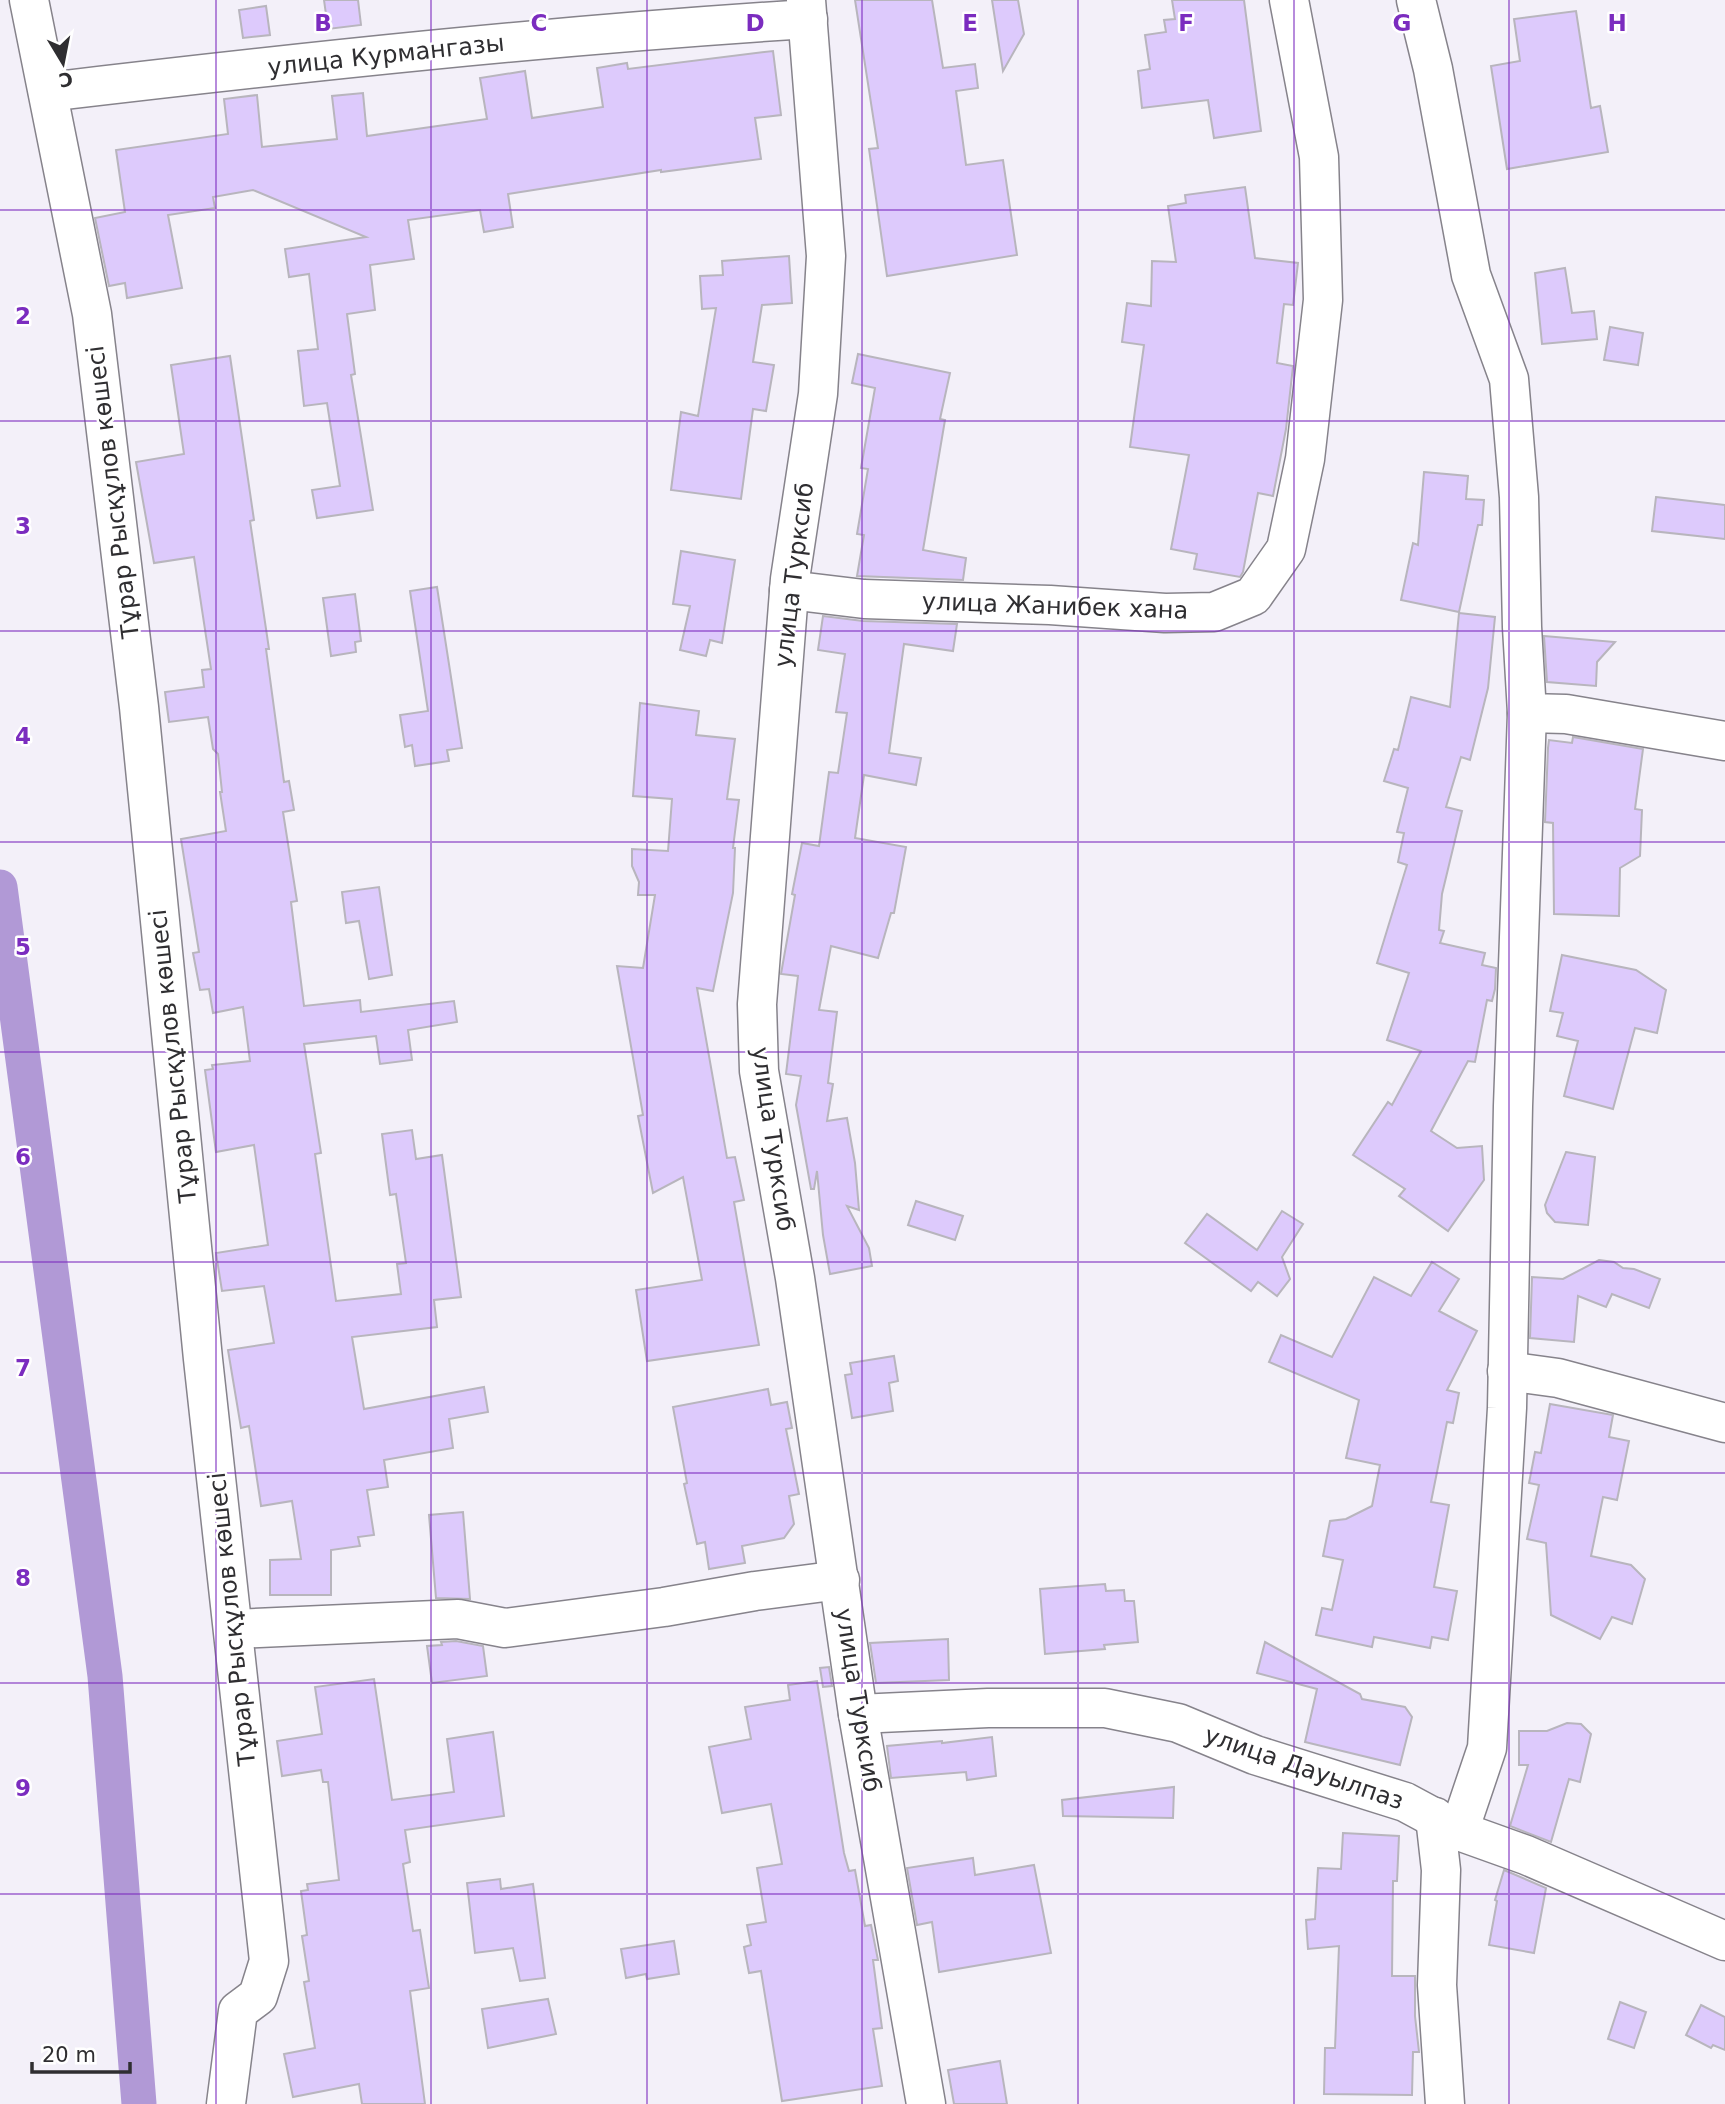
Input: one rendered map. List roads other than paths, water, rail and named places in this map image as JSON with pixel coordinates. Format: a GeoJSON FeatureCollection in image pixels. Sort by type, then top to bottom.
{"type":"FeatureCollection","features":[{"type":"Feature","properties":{"kind":"street","name":"Тұрар Рысқұлов көшесі"},"geometry":{"type":"LineString","coordinates":[[29,0],[92,314],[139,707],[200,1332],[269,1961],[258,1996],[238,2011],[226,2104]]}},
{"type":"Feature","properties":{"kind":"street","name":"улица Жанибек хана"},"geometry":{"type":"LineString","coordinates":[[789,590],[864,599],[1050,605],[1165,613],[1214,612],[1253,596],[1286,549],[1305,459],[1322,300],[1319,157],[1289,0]]}},
{"type":"Feature","properties":{"kind":"street"},"geometry":{"type":"LineString","coordinates":[[1416,0],[1433,69],[1471,275],[1509,379],[1519,496],[1527,713],[1507,1371],[1487,1748],[1447,1824],[1441,1870],[1437,1985],[1446,2104]]}},
{"type":"Feature","properties":{"kind":"street","name":"улица Курмангазы"},"geometry":{"type":"LineString","coordinates":[[48,92],[241,69],[650,30],[807,10]]}},
{"type":"Feature","properties":{"kind":"street","name":"улица Турксиб"},"geometry":{"type":"LineString","coordinates":[[807,10],[826,256],[818,394],[789,590],[757,1004],[759,1071],[795,1278],[858,1714],[926,2104]]}},
{"type":"Feature","properties":{"kind":"street"},"geometry":{"type":"LineString","coordinates":[[1527,713],[1566,714],[1725,741]]}},
{"type":"Feature","properties":{"kind":"street"},"geometry":{"type":"LineString","coordinates":[[1507,1371],[1558,1378],[1725,1423]]}},
{"type":"Feature","properties":{"kind":"street"},"geometry":{"type":"LineString","coordinates":[[234,1629],[458,1619],[505,1628],[840,1580]]}},
{"type":"Feature","properties":{"kind":"street","name":"улица Дауылпаз"},"geometry":{"type":"LineString","coordinates":[[858,1714],[988,1708],[1105,1708],[1178,1723],[1255,1755],[1405,1802],[1447,1824],[1725,1941]]}},
{"type":"Feature","properties":{"kind":"waterway"},"geometry":{"type":"LineString","coordinates":[[0,887],[105,1676],[139,2104]]}}]}
